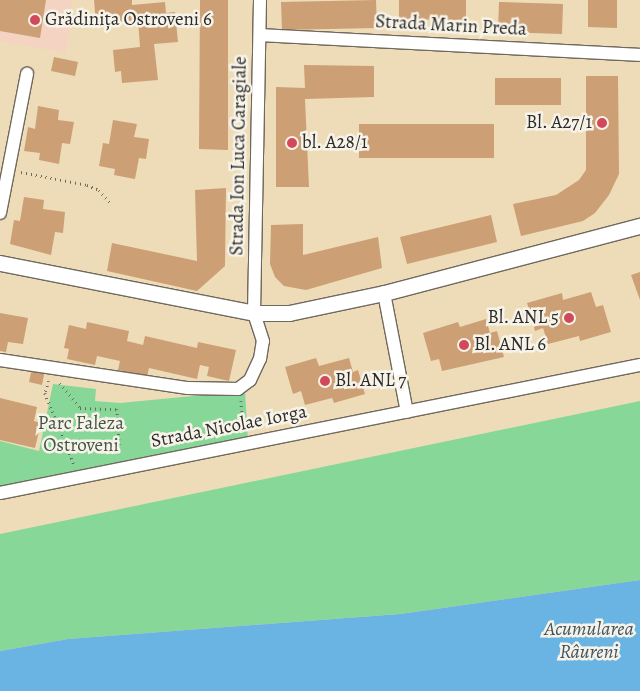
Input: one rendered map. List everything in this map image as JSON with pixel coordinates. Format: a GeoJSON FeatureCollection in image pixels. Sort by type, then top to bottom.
{"type":"FeatureCollection","features":[{"type":"Feature","properties":{"kind":"street","name":"Strada Ion Luca Caragiale"},"geometry":{"type":"LineString","coordinates":[[254,313],[260,0]]}},
{"type":"Feature","properties":{"kind":"street","name":"Strada Marin Preda"},"geometry":{"type":"LineString","coordinates":[[260,35],[640,55]]}},
{"type":"Feature","properties":{"kind":"street"},"geometry":{"type":"LineString","coordinates":[[0,214],[27,74]]}},
{"type":"Feature","properties":{"kind":"street"},"geometry":{"type":"LineString","coordinates":[[0,263],[254,313],[319,309],[640,226]]}},
{"type":"Feature","properties":{"kind":"street"},"geometry":{"type":"LineString","coordinates":[[384,293],[407,412]]}},
{"type":"Feature","properties":{"kind":"street","name":"Strada Nicolae Iorga"},"geometry":{"type":"LineString","coordinates":[[0,360],[56,372],[188,388],[238,389],[250,380],[260,359],[262,334],[254,313]]}},
{"type":"Feature","properties":{"kind":"street","name":"Strada Nicolae Iorga"},"geometry":{"type":"LineString","coordinates":[[0,493],[640,365]]}},
{"type":"Feature","properties":{"kind":"path"},"geometry":{"type":"LineString","coordinates":[[9,170],[87,185],[99,190],[111,204]]}},
{"type":"Feature","properties":{"kind":"path"},"geometry":{"type":"LineString","coordinates":[[79,477],[46,393],[50,377],[56,372],[80,408],[117,409],[121,469]]}},
{"type":"Feature","properties":{"kind":"path"},"geometry":{"type":"LineString","coordinates":[[240,399],[246,444]]}},
{"type":"Feature","properties":{"kind":"shaded area","name":"Grădinița Ostroveni 6"},"geometry":{"type":"Polygon","coordinates":[[[0,0],[72,0],[66,53],[0,41],[0,0]]]}},
{"type":"Feature","properties":{"kind":"green space","name":"Parc Faleza Ostroveni"},"geometry":{"type":"Polygon","coordinates":[[[53,384],[96,389],[95,401],[120,403],[245,391],[248,441],[0,488],[0,441],[39,451],[53,384]]]}},
{"type":"Feature","properties":{"kind":"green space"},"geometry":{"type":"Polygon","coordinates":[[[640,401],[640,580],[400,614],[68,639],[0,651],[0,534],[640,401]]]}},
{"type":"Feature","properties":{"kind":"water","name":"Acumularea Râureni"},"geometry":{"type":"Polygon","coordinates":[[[640,580],[640,691],[0,691],[0,651],[68,639],[400,614],[640,580]]]}},
{"type":"Feature","properties":{"kind":"building"},"geometry":{"type":"Polygon","coordinates":[[[0,0],[46,0],[40,38],[0,31],[0,0]]]}},
{"type":"Feature","properties":{"kind":"building"},"geometry":{"type":"Polygon","coordinates":[[[94,0],[132,0],[132,5],[165,2],[166,13],[175,12],[178,42],[154,44],[158,80],[122,83],[121,71],[115,72],[113,50],[140,47],[138,20],[96,24],[94,0]]]}},
{"type":"Feature","properties":{"kind":"building"},"geometry":{"type":"Polygon","coordinates":[[[200,0],[228,0],[228,150],[199,149],[200,0]]]}},
{"type":"Feature","properties":{"kind":"building"},"geometry":{"type":"Polygon","coordinates":[[[376,0],[377,28],[282,30],[281,2],[376,0]]]}},
{"type":"Feature","properties":{"kind":"building"},"geometry":{"type":"Polygon","coordinates":[[[399,0],[466,0],[466,20],[399,19],[399,0]]]}},
{"type":"Feature","properties":{"kind":"building"},"geometry":{"type":"Polygon","coordinates":[[[588,0],[617,0],[617,28],[588,27],[588,0]]]}},
{"type":"Feature","properties":{"kind":"building"},"geometry":{"type":"Polygon","coordinates":[[[499,2],[563,4],[562,34],[498,32],[499,2]]]}},
{"type":"Feature","properties":{"kind":"building"},"geometry":{"type":"Polygon","coordinates":[[[54,57],[78,62],[75,76],[51,71],[54,57]]]}},
{"type":"Feature","properties":{"kind":"building"},"geometry":{"type":"Polygon","coordinates":[[[304,65],[374,66],[374,97],[305,99],[309,187],[276,187],[276,87],[305,88],[304,65]]]}},
{"type":"Feature","properties":{"kind":"building","name":"Bl. A27/1"},"geometry":{"type":"Polygon","coordinates":[[[586,76],[618,76],[619,174],[609,195],[595,213],[583,221],[521,236],[513,204],[556,195],[579,180],[586,170],[586,76]]]}},
{"type":"Feature","properties":{"kind":"building"},"geometry":{"type":"Polygon","coordinates":[[[495,78],[561,78],[561,105],[495,105],[495,78]]]}},
{"type":"Feature","properties":{"kind":"building"},"geometry":{"type":"Polygon","coordinates":[[[38,106],[59,110],[58,120],[74,122],[70,144],[62,143],[59,164],[39,160],[40,153],[24,151],[28,127],[35,129],[38,106]]]}},
{"type":"Feature","properties":{"kind":"building"},"geometry":{"type":"Polygon","coordinates":[[[113,120],[137,124],[134,137],[149,139],[146,159],[139,158],[135,179],[114,175],[115,169],[99,166],[103,143],[109,144],[113,120]]]}},
{"type":"Feature","properties":{"kind":"building"},"geometry":{"type":"Polygon","coordinates":[[[359,124],[494,124],[494,158],[359,158],[359,124]]]}},
{"type":"Feature","properties":{"kind":"building"},"geometry":{"type":"Polygon","coordinates":[[[226,188],[225,266],[197,291],[107,271],[112,243],[197,261],[195,190],[226,188]]]}},
{"type":"Feature","properties":{"kind":"building"},"geometry":{"type":"Polygon","coordinates":[[[24,197],[44,200],[43,209],[65,212],[63,233],[55,232],[51,255],[10,244],[14,220],[20,221],[24,197]]]}},
{"type":"Feature","properties":{"kind":"building"},"geometry":{"type":"Polygon","coordinates":[[[491,215],[497,242],[407,264],[400,237],[491,215]]]}},
{"type":"Feature","properties":{"kind":"building"},"geometry":{"type":"Polygon","coordinates":[[[303,224],[303,255],[378,237],[382,268],[306,290],[284,286],[275,277],[270,264],[271,225],[303,224]]]}},
{"type":"Feature","properties":{"kind":"building"},"geometry":{"type":"Polygon","coordinates":[[[640,272],[640,300],[631,275],[640,272]]]}},
{"type":"Feature","properties":{"kind":"building","name":"Bl. ANL 5"},"geometry":{"type":"Polygon","coordinates":[[[591,292],[596,307],[603,305],[611,332],[580,341],[579,336],[548,344],[543,328],[535,331],[527,303],[562,293],[563,300],[591,292]]]}},
{"type":"Feature","properties":{"kind":"building"},"geometry":{"type":"Polygon","coordinates":[[[0,313],[28,318],[23,344],[8,342],[6,352],[0,351],[0,313]]]}},
{"type":"Feature","properties":{"kind":"building","name":"Bl. ANL 6"},"geometry":{"type":"Polygon","coordinates":[[[486,319],[490,333],[497,331],[504,357],[442,371],[439,359],[431,361],[423,333],[458,322],[460,327],[486,319]]]}},
{"type":"Feature","properties":{"kind":"building"},"geometry":{"type":"Polygon","coordinates":[[[87,322],[129,331],[127,341],[143,345],[145,336],[197,348],[198,342],[236,350],[229,381],[207,376],[209,367],[200,365],[197,379],[149,368],[147,377],[118,370],[120,361],[97,356],[95,365],[67,359],[69,349],[64,348],[69,325],[86,329],[87,322]]]}},
{"type":"Feature","properties":{"kind":"building","name":"Bl. ANL 7"},"geometry":{"type":"Polygon","coordinates":[[[316,358],[319,366],[349,358],[353,372],[358,370],[365,394],[334,403],[332,398],[305,405],[301,391],[293,394],[285,367],[316,358]]]}},
{"type":"Feature","properties":{"kind":"building"},"geometry":{"type":"Polygon","coordinates":[[[32,368],[45,370],[42,385],[29,382],[32,368]]]}},
{"type":"Feature","properties":{"kind":"building"},"geometry":{"type":"Polygon","coordinates":[[[0,398],[37,407],[34,421],[41,423],[35,448],[0,440],[0,398]]]}},
{"type":"Feature","properties":{"kind":"place","name":"Grădinița Ostroveni 6"},"geometry":{"type":"Point","coordinates":[35,20]}},
{"type":"Feature","properties":{"kind":"place","name":"Bl. A27/1"},"geometry":{"type":"Point","coordinates":[602,123]}},
{"type":"Feature","properties":{"kind":"place","name":"bl. A28/1"},"geometry":{"type":"Point","coordinates":[292,143]}},
{"type":"Feature","properties":{"kind":"place","name":"Bl. ANL 5"},"geometry":{"type":"Point","coordinates":[569,318]}},
{"type":"Feature","properties":{"kind":"place","name":"Bl. ANL 6"},"geometry":{"type":"Point","coordinates":[464,345]}},
{"type":"Feature","properties":{"kind":"place","name":"Bl. ANL 7"},"geometry":{"type":"Point","coordinates":[325,381]}}]}
